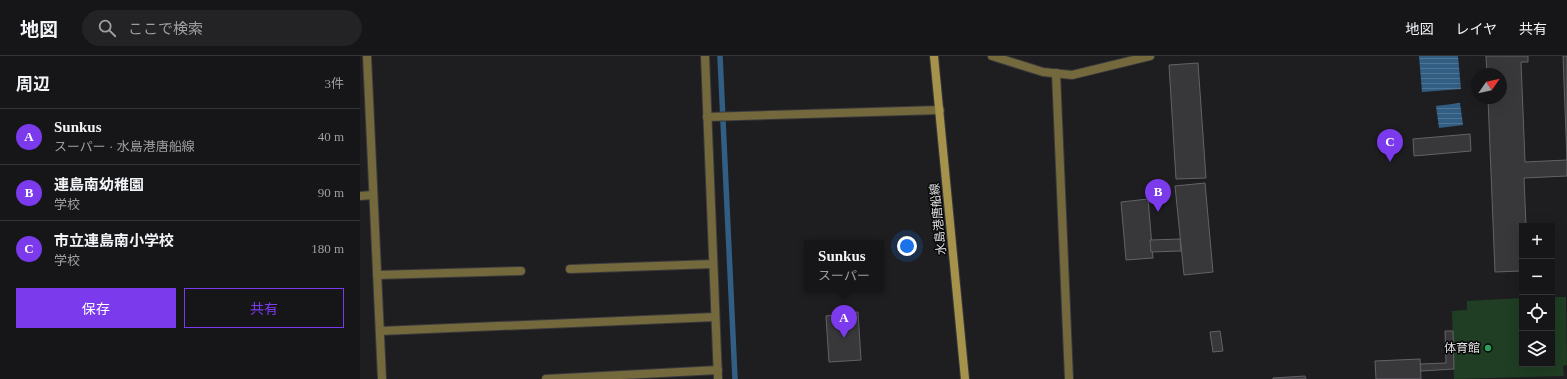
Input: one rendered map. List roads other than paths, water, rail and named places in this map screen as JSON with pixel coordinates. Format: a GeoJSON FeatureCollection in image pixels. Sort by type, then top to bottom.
{"type":"FeatureCollection","features":[{"type":"Feature","properties":{"kind":"main road","name":"水島港唐船線"},"geometry":{"type":"LineString","coordinates":[[934,56],[966,379]]}},
{"type":"Feature","properties":{"kind":"street"},"geometry":{"type":"LineString","coordinates":[[367,56],[364,79],[373,195],[382,379]]}},
{"type":"Feature","properties":{"kind":"street"},"geometry":{"type":"LineString","coordinates":[[704,56],[718,379]]}},
{"type":"Feature","properties":{"kind":"street"},"geometry":{"type":"LineString","coordinates":[[992,56],[1043,72],[1072,75],[1150,56]]}},
{"type":"Feature","properties":{"kind":"street"},"geometry":{"type":"LineString","coordinates":[[1056,73],[1069,379]]}},
{"type":"Feature","properties":{"kind":"street"},"geometry":{"type":"LineString","coordinates":[[707,117],[940,110]]}},
{"type":"Feature","properties":{"kind":"street"},"geometry":{"type":"LineString","coordinates":[[360,196],[373,195]]}},
{"type":"Feature","properties":{"kind":"street"},"geometry":{"type":"LineString","coordinates":[[570,269],[713,264]]}},
{"type":"Feature","properties":{"kind":"street"},"geometry":{"type":"LineString","coordinates":[[377,275],[521,271]]}},
{"type":"Feature","properties":{"kind":"street"},"geometry":{"type":"LineString","coordinates":[[380,331],[715,317]]}},
{"type":"Feature","properties":{"kind":"street"},"geometry":{"type":"LineString","coordinates":[[546,379],[718,370]]}},
{"type":"Feature","properties":{"kind":"water"},"geometry":{"type":"Polygon","coordinates":[[[1419,56],[1458,56],[1461,89],[1422,92],[1419,56]]]}},
{"type":"Feature","properties":{"kind":"water"},"geometry":{"type":"Polygon","coordinates":[[[1460,103],[1463,125],[1439,128],[1436,106],[1460,103]]]}},
{"type":"Feature","properties":{"kind":"waterway"},"geometry":{"type":"LineString","coordinates":[[720,56],[735,379]]}},
{"type":"Feature","properties":{"kind":"place","name":"市立連島南小学校"},"geometry":{"type":"Point","coordinates":[1390,162]}},
{"type":"Feature","properties":{"kind":"place","name":"連島南幼稚園"},"geometry":{"type":"Point","coordinates":[1158,212]}},
{"type":"Feature","properties":{"kind":"place","name":"Sunkus"},"geometry":{"type":"Point","coordinates":[844,338]}},
{"type":"Feature","properties":{"kind":"place","name":"体育館"},"geometry":{"type":"Point","coordinates":[1488,348]}}]}
